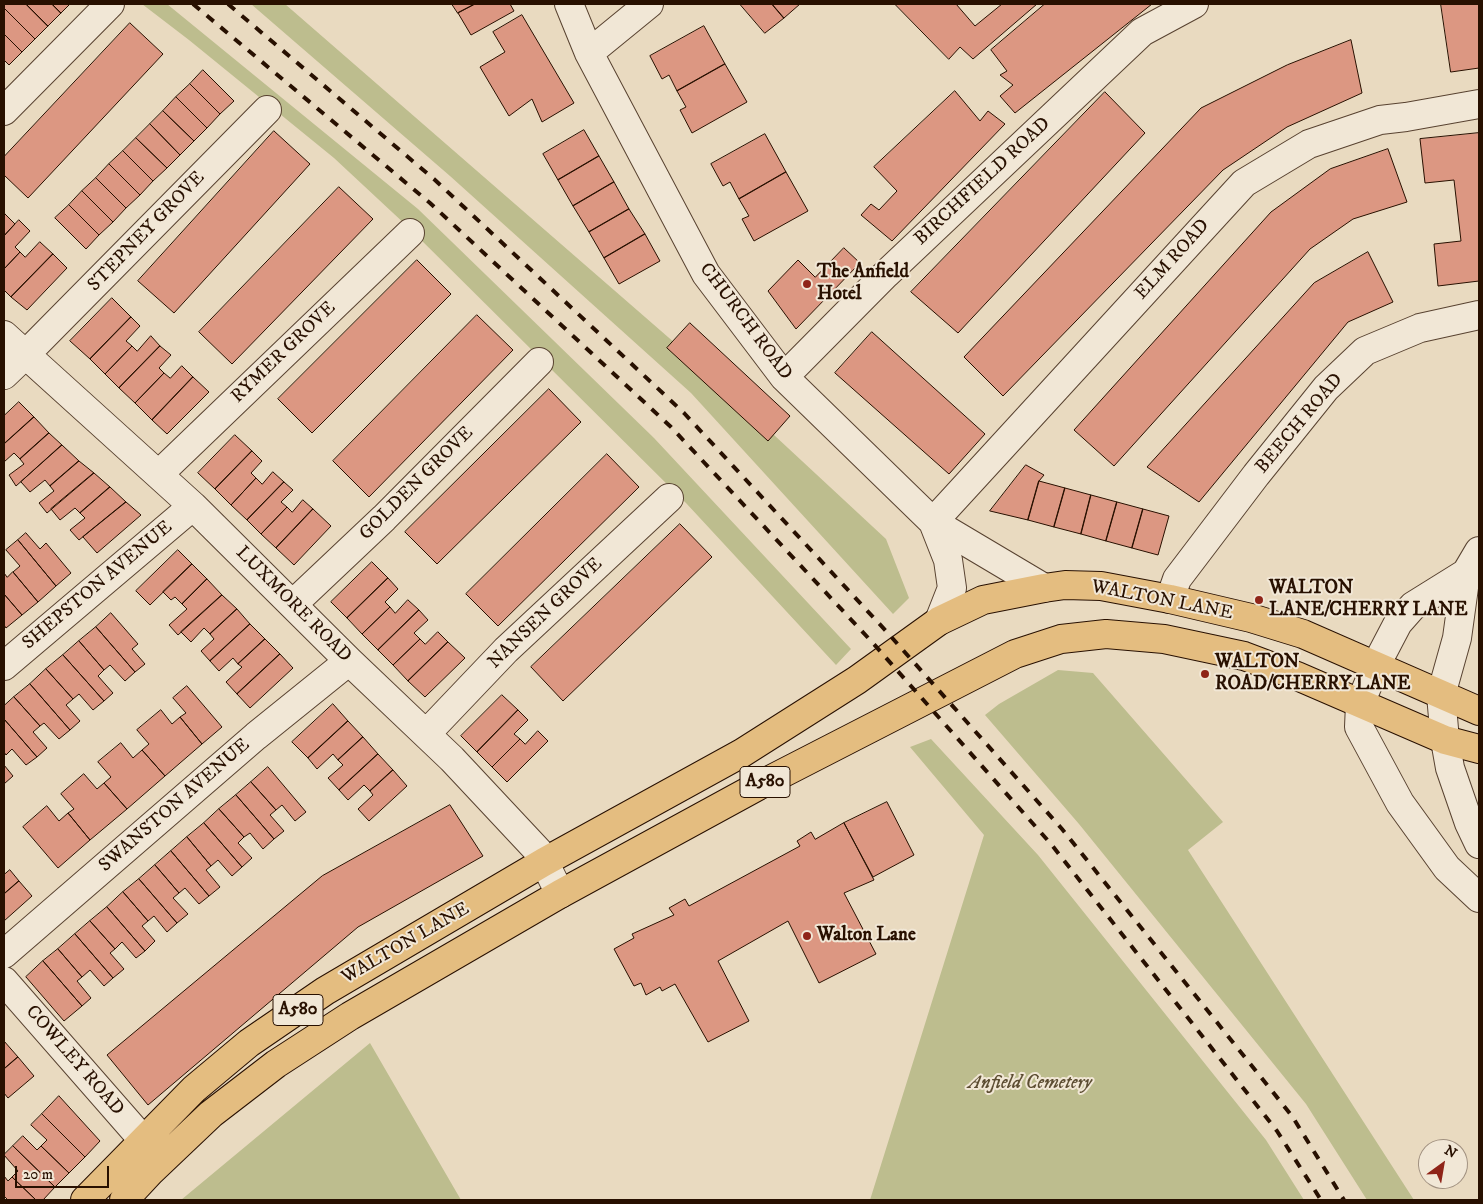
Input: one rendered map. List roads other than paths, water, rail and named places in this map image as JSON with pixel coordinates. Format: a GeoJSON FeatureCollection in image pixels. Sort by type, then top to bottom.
{"type":"FeatureCollection","features":[{"type":"Feature","properties":{"kind":"highway","name":"WALTON LANE"},"geometry":{"type":"LineString","coordinates":[[85,1200],[194,1089],[249,1043],[325,991],[544,862],[742,753],[857,680],[939,622],[983,600],[1065,585],[1101,586],[1170,598],[1251,618],[1303,634],[1479,711]]}},
{"type":"Feature","properties":{"kind":"highway","name":"WALTON LANE"},"geometry":{"type":"LineString","coordinates":[[124,1200],[151,1171],[211,1114],[276,1064],[350,1016],[560,894],[758,786],[1015,654],[1061,639],[1106,634],[1164,639],[1244,656],[1298,676],[1444,740],[1479,749]]}},
{"type":"Feature","properties":{"kind":"street"},"geometry":{"type":"LineString","coordinates":[[4,111],[110,4]]}},
{"type":"Feature","properties":{"kind":"street","name":"CHURCH ROAD"},"geometry":{"type":"LineString","coordinates":[[569,4],[589,52],[706,274],[784,377],[933,522],[1044,588]]}},
{"type":"Feature","properties":{"kind":"street"},"geometry":{"type":"LineString","coordinates":[[589,52],[649,4]]}},
{"type":"Feature","properties":{"kind":"street","name":"BIRCHFIELD ROAD"},"geometry":{"type":"LineString","coordinates":[[784,377],[886,274],[1142,32],[1194,4]]}},
{"type":"Feature","properties":{"kind":"street","name":"ELM ROAD"},"geometry":{"type":"LineString","coordinates":[[933,522],[1244,183],[1308,144],[1380,120],[1479,104]]}},
{"type":"Feature","properties":{"kind":"street","name":"STEPNEY GROVE"},"geometry":{"type":"LineString","coordinates":[[4,374],[267,110]]}},
{"type":"Feature","properties":{"kind":"street","name":"RYMER GROVE"},"geometry":{"type":"LineString","coordinates":[[159,474],[410,233]]}},
{"type":"Feature","properties":{"kind":"street","name":"BEECH ROAD"},"geometry":{"type":"LineString","coordinates":[[1170,598],[1177,579],[1256,475],[1326,388],[1364,350],[1420,328],[1479,315]]}},
{"type":"Feature","properties":{"kind":"street","name":"LUXMORE ROAD"},"geometry":{"type":"LineString","coordinates":[[4,335],[193,506],[349,661],[426,734],[540,853],[560,894]]}},
{"type":"Feature","properties":{"kind":"street","name":"GOLDEN GROVE"},"geometry":{"type":"LineString","coordinates":[[293,604],[384,518],[539,362]]}},
{"type":"Feature","properties":{"kind":"street","name":"NANSEN GROVE"},"geometry":{"type":"LineString","coordinates":[[426,734],[506,650],[669,498]]}},
{"type":"Feature","properties":{"kind":"street","name":"SHEPSTON AVENUE"},"geometry":{"type":"LineString","coordinates":[[4,666],[193,506]]}},
{"type":"Feature","properties":{"kind":"street","name":"CHURCH ROAD"},"geometry":{"type":"LineString","coordinates":[[933,522],[948,560],[952,588],[939,622]]}},
{"type":"Feature","properties":{"kind":"street"},"geometry":{"type":"LineString","coordinates":[[1473,562],[1413,606],[1398,623],[1376,665],[1360,704],[1359,727],[1400,803],[1447,868],[1479,898]]}},
{"type":"Feature","properties":{"kind":"street"},"geometry":{"type":"LineString","coordinates":[[1473,562],[1457,638],[1441,695],[1444,740],[1450,768],[1469,823],[1479,844]]}},
{"type":"Feature","properties":{"kind":"street","name":"SWANSTON AVENUE"},"geometry":{"type":"LineString","coordinates":[[4,954],[256,736],[349,661]]}},
{"type":"Feature","properties":{"kind":"street","name":"COWLEY ROAD"},"geometry":{"type":"LineString","coordinates":[[4,981],[144,1141]]}},
{"type":"Feature","properties":{"kind":"railway"},"geometry":{"type":"LineString","coordinates":[[193,4],[430,203],[671,427],[872,642],[1051,844],[1277,1131],[1321,1200]]}},
{"type":"Feature","properties":{"kind":"railway"},"geometry":{"type":"LineString","coordinates":[[228,4],[435,180],[684,413],[886,631],[1062,829],[1292,1116],[1344,1200]]}},
{"type":"Feature","properties":{"kind":"place","name":"The Anfield Hotel"},"geometry":{"type":"Point","coordinates":[807,284]}},
{"type":"Feature","properties":{"kind":"place","name":"WALTON LANE/CHERRY LANE"},"geometry":{"type":"Point","coordinates":[1259,600]}},
{"type":"Feature","properties":{"kind":"place","name":"WALTON ROAD/CHERRY LANE"},"geometry":{"type":"Point","coordinates":[1205,674]}},
{"type":"Feature","properties":{"kind":"place","name":"Walton Lane"},"geometry":{"type":"Point","coordinates":[807,936]}},
{"type":"Feature","properties":{"kind":"park label","name":"Anfield Cemetery"},"geometry":{"type":"Point","coordinates":[1030,1084]}}]}
